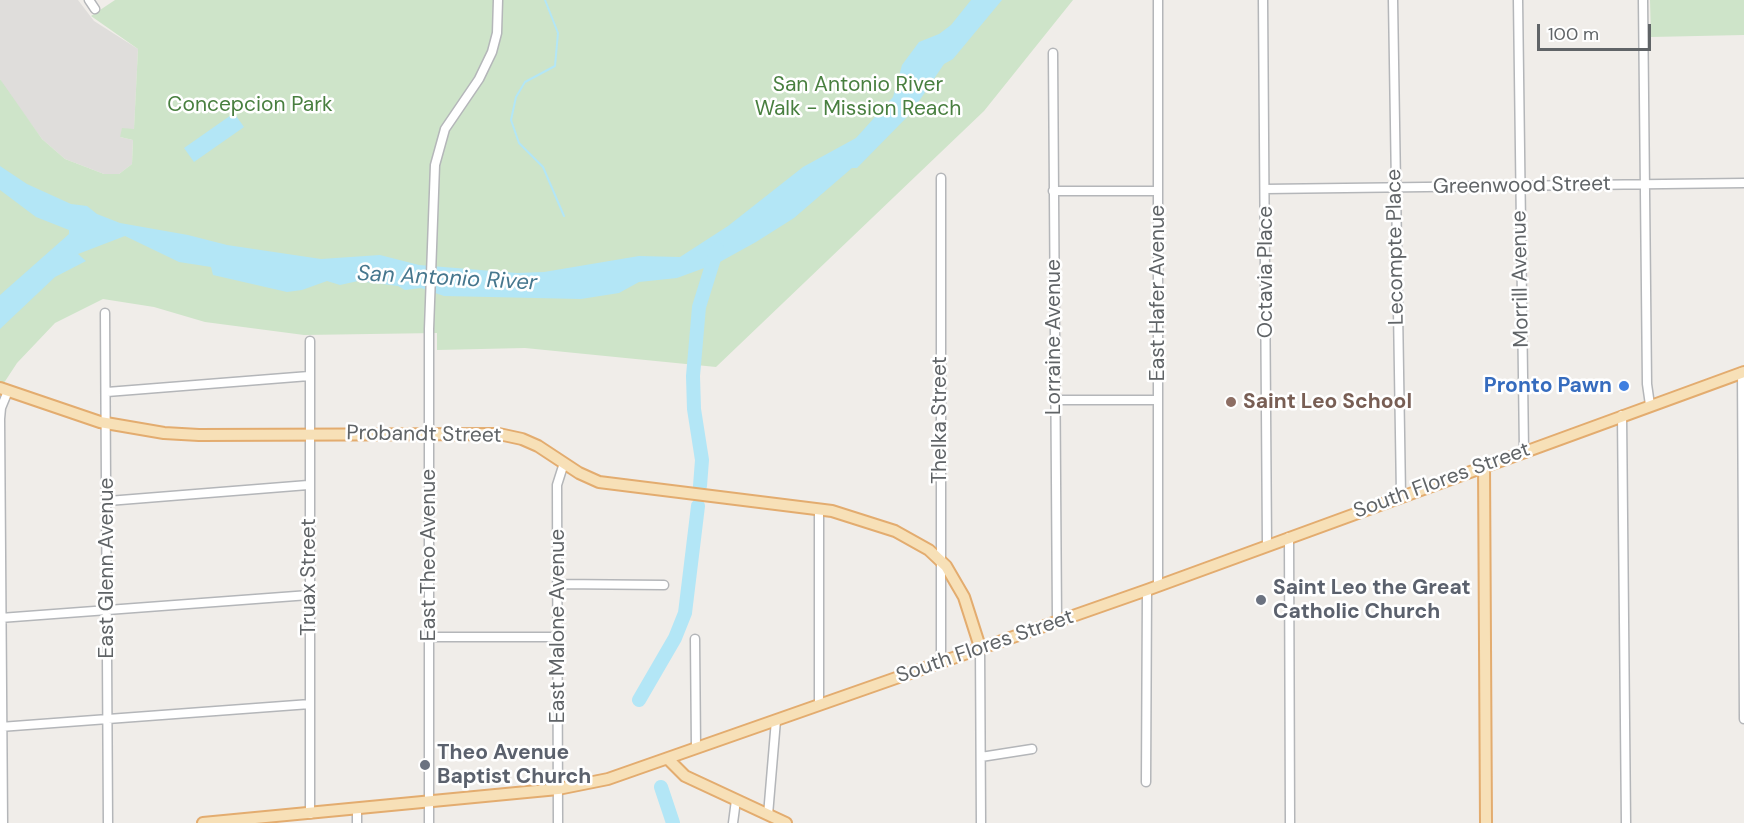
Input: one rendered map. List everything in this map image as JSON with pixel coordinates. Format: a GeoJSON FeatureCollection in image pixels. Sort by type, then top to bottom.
{"type":"FeatureCollection","features":[{"type":"Feature","properties":{"kind":"main road","name":"South Flores Street"},"geometry":{"type":"LineString","coordinates":[[203,823],[235,822],[558,789],[608,779],[1147,590],[1401,495],[1743,372]]}},
{"type":"Feature","properties":{"kind":"main road","name":"Probandt Street"},"geometry":{"type":"LineString","coordinates":[[3,390],[107,423],[183,434],[499,434],[515,437],[538,446],[588,477],[615,485],[819,509],[895,531],[922,544],[940,560],[964,597],[981,647]]}},
{"type":"Feature","properties":{"kind":"main road"},"geometry":{"type":"LineString","coordinates":[[1484,465],[1486,823]]}},
{"type":"Feature","properties":{"kind":"main road"},"geometry":{"type":"LineString","coordinates":[[668,759],[685,776],[786,823]]}},
{"type":"Feature","properties":{"kind":"street"},"geometry":{"type":"LineString","coordinates":[[89,0],[95,9]]}},
{"type":"Feature","properties":{"kind":"street","name":"East Theo Avenue"},"geometry":{"type":"LineString","coordinates":[[429,823],[429,329],[435,165],[440,140],[451,118],[486,67],[497,33],[498,0]]}},
{"type":"Feature","properties":{"kind":"street","name":"East Hafer Avenue"},"geometry":{"type":"LineString","coordinates":[[1158,0],[1158,585]]}},
{"type":"Feature","properties":{"kind":"street","name":"Octavia Place"},"geometry":{"type":"LineString","coordinates":[[1263,0],[1267,545]]}},
{"type":"Feature","properties":{"kind":"street","name":"Lecompte Place"},"geometry":{"type":"LineString","coordinates":[[1393,0],[1401,495]]}},
{"type":"Feature","properties":{"kind":"street","name":"Morrill Avenue"},"geometry":{"type":"LineString","coordinates":[[1518,0],[1524,451]]}},
{"type":"Feature","properties":{"kind":"street"},"geometry":{"type":"LineString","coordinates":[[1644,0],[1647,384],[1650,405]]}},
{"type":"Feature","properties":{"kind":"street","name":"Lorraine Avenue"},"geometry":{"type":"LineString","coordinates":[[1053,53],[1057,621]]}},
{"type":"Feature","properties":{"kind":"street","name":"Thelka Street"},"geometry":{"type":"LineString","coordinates":[[941,178],[941,662]]}},
{"type":"Feature","properties":{"kind":"street","name":"Greenwood Street"},"geometry":{"type":"LineString","coordinates":[[1265,189],[1744,183]]}},
{"type":"Feature","properties":{"kind":"street"},"geometry":{"type":"LineString","coordinates":[[1053,191],[1158,191]]}},
{"type":"Feature","properties":{"kind":"street","name":"East Glenn Avenue"},"geometry":{"type":"LineString","coordinates":[[105,313],[108,501],[108,823]]}},
{"type":"Feature","properties":{"kind":"street","name":"Truax Street"},"geometry":{"type":"LineString","coordinates":[[310,341],[308,435],[310,814]]}},
{"type":"Feature","properties":{"kind":"street"},"geometry":{"type":"LineString","coordinates":[[1743,372],[1744,719]]}},
{"type":"Feature","properties":{"kind":"street"},"geometry":{"type":"LineString","coordinates":[[107,392],[309,376]]}},
{"type":"Feature","properties":{"kind":"street","name":"Probandt Street"},"geometry":{"type":"LineString","coordinates":[[1,617],[3,390]]}},
{"type":"Feature","properties":{"kind":"street"},"geometry":{"type":"LineString","coordinates":[[1054,400],[1158,400]]}},
{"type":"Feature","properties":{"kind":"street"},"geometry":{"type":"LineString","coordinates":[[1622,415],[1626,823]]}},
{"type":"Feature","properties":{"kind":"street","name":"East Malone Avenue"},"geometry":{"type":"LineString","coordinates":[[558,823],[557,485],[564,463]]}},
{"type":"Feature","properties":{"kind":"street"},"geometry":{"type":"LineString","coordinates":[[108,501],[308,485]]}},
{"type":"Feature","properties":{"kind":"street"},"geometry":{"type":"LineString","coordinates":[[819,509],[819,705]]}},
{"type":"Feature","properties":{"kind":"street"},"geometry":{"type":"LineString","coordinates":[[1289,537],[1290,823]]}},
{"type":"Feature","properties":{"kind":"street"},"geometry":{"type":"LineString","coordinates":[[557,584],[664,585]]}},
{"type":"Feature","properties":{"kind":"street"},"geometry":{"type":"LineString","coordinates":[[1146,782],[1147,590]]}},
{"type":"Feature","properties":{"kind":"street"},"geometry":{"type":"LineString","coordinates":[[3,823],[1,617],[309,595]]}},
{"type":"Feature","properties":{"kind":"street"},"geometry":{"type":"LineString","coordinates":[[429,637],[558,637]]}},
{"type":"Feature","properties":{"kind":"street"},"geometry":{"type":"LineString","coordinates":[[695,639],[696,748]]}},
{"type":"Feature","properties":{"kind":"street"},"geometry":{"type":"LineString","coordinates":[[981,647],[981,823]]}},
{"type":"Feature","properties":{"kind":"street"},"geometry":{"type":"LineString","coordinates":[[2,727],[310,704]]}},
{"type":"Feature","properties":{"kind":"street"},"geometry":{"type":"LineString","coordinates":[[768,815],[776,720]]}},
{"type":"Feature","properties":{"kind":"street"},"geometry":{"type":"LineString","coordinates":[[981,757],[1032,749]]}},
{"type":"Feature","properties":{"kind":"street"},"geometry":{"type":"LineString","coordinates":[[734,823],[736,800]]}},
{"type":"Feature","properties":{"kind":"street"},"geometry":{"type":"LineString","coordinates":[[357,809],[357,823]]}},
{"type":"Feature","properties":{"kind":"shaded area"},"geometry":{"type":"Polygon","coordinates":[[[0,0],[78,0],[94,21],[138,49],[134,130],[120,137],[133,140],[132,164],[119,174],[104,174],[65,159],[42,139],[4,87],[0,79],[0,0]]]}},
{"type":"Feature","properties":{"kind":"green space"},"geometry":{"type":"Polygon","coordinates":[[[115,0],[1073,0],[984,111],[716,367],[525,348],[437,350],[437,333],[304,335],[205,322],[154,307],[103,299],[55,323],[17,363],[0,389],[0,79],[42,139],[65,159],[104,174],[119,174],[132,164],[133,140],[120,137],[122,128],[134,129],[138,49],[91,16],[115,0]]]}},
{"type":"Feature","properties":{"kind":"green space"},"geometry":{"type":"Polygon","coordinates":[[[1650,0],[1744,0],[1744,35],[1651,37],[1650,0]]]}},
{"type":"Feature","properties":{"kind":"water","name":"San Antonio River"},"geometry":{"type":"Polygon","coordinates":[[[971,0],[1002,0],[953,59],[944,64],[911,113],[857,168],[852,168],[794,218],[756,242],[718,263],[677,278],[639,282],[619,293],[581,299],[444,296],[421,288],[405,290],[398,286],[358,281],[340,285],[327,281],[302,290],[287,292],[213,275],[211,267],[179,262],[125,236],[78,254],[86,261],[55,277],[0,329],[0,295],[69,234],[69,230],[36,217],[0,190],[0,166],[27,184],[71,204],[87,206],[97,214],[120,223],[188,235],[227,245],[321,259],[380,255],[419,265],[517,273],[544,272],[639,256],[680,257],[728,226],[803,167],[856,138],[893,97],[902,65],[919,42],[939,34],[951,25],[971,0]]]}},
{"type":"Feature","properties":{"kind":"water"},"geometry":{"type":"Polygon","coordinates":[[[234,113],[244,127],[194,162],[184,148],[234,113]]]}},
{"type":"Feature","properties":{"kind":"waterway"},"geometry":{"type":"LineString","coordinates":[[545,0],[558,33],[555,66],[525,82],[516,97],[511,120],[519,143],[543,167],[564,216]]}},
{"type":"Feature","properties":{"kind":"waterway"},"geometry":{"type":"LineString","coordinates":[[700,486],[702,460],[694,409],[693,376],[699,307],[717,249]]}},
{"type":"Feature","properties":{"kind":"waterway"},"geometry":{"type":"LineString","coordinates":[[639,700],[675,638],[685,613],[698,506]]}},
{"type":"Feature","properties":{"kind":"waterway"},"geometry":{"type":"LineString","coordinates":[[661,787],[673,823]]}},
{"type":"Feature","properties":{"kind":"place","name":"Pronto Pawn"},"geometry":{"type":"Point","coordinates":[1624,386]}},
{"type":"Feature","properties":{"kind":"place","name":"Saint Leo School"},"geometry":{"type":"Point","coordinates":[1231,402]}},
{"type":"Feature","properties":{"kind":"place","name":"Saint Leo the Great Catholic Church"},"geometry":{"type":"Point","coordinates":[1261,600]}},
{"type":"Feature","properties":{"kind":"place","name":"Theo Avenue Baptist Church"},"geometry":{"type":"Point","coordinates":[425,765]}},
{"type":"Feature","properties":{"kind":"park label","name":"San Antonio River Walk - Mission Reach"},"geometry":{"type":"Point","coordinates":[858,97]}},
{"type":"Feature","properties":{"kind":"park label","name":"Concepcion Park"},"geometry":{"type":"Point","coordinates":[250,105]}}]}
